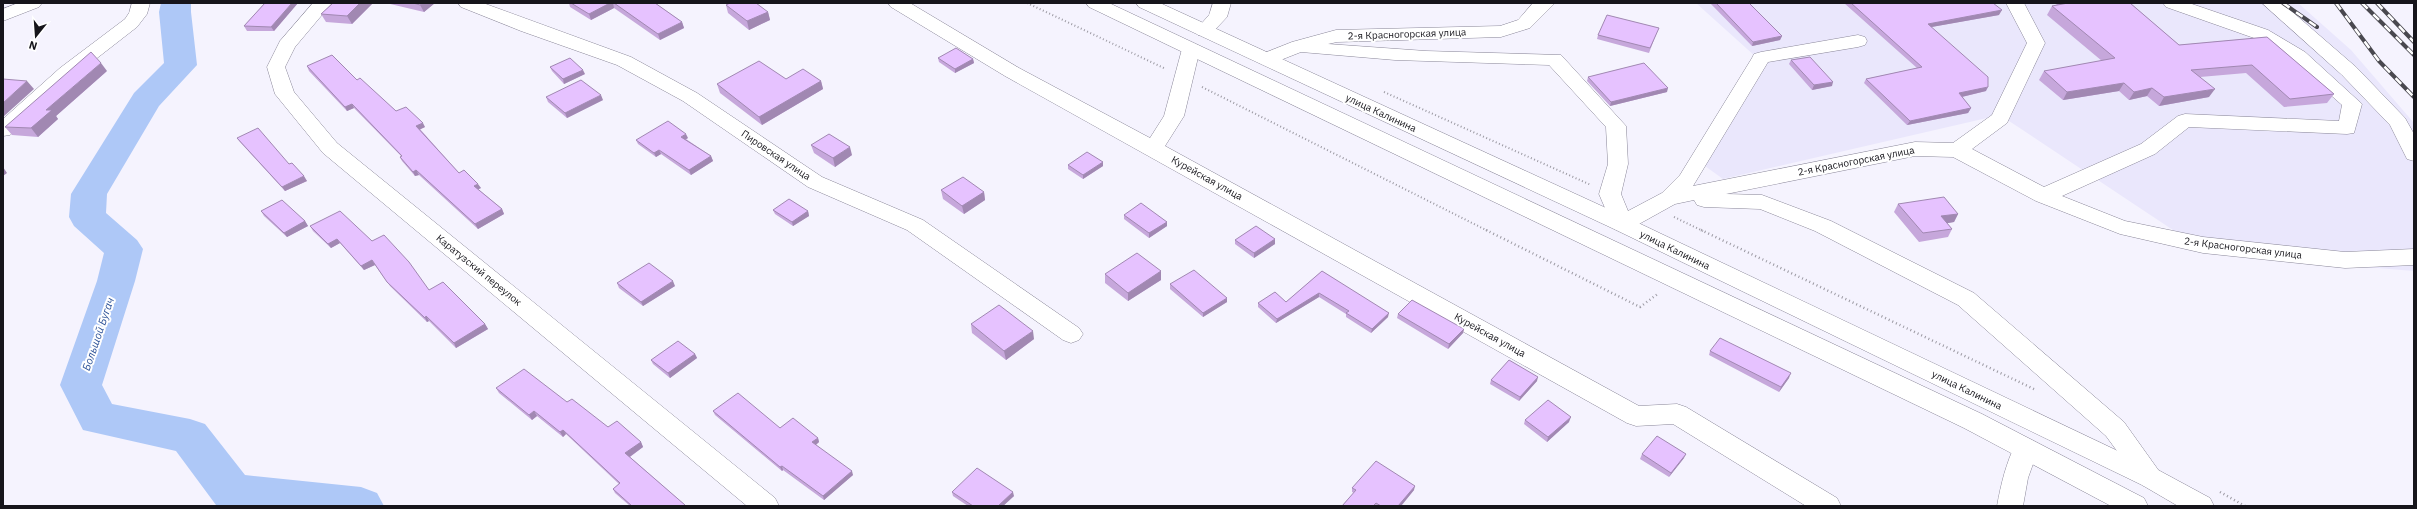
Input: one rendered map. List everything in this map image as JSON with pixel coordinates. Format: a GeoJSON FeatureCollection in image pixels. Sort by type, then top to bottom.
{"type":"FeatureCollection","features":[{"type":"Feature","properties":{"kind":"street"},"geometry":{"type":"LineString","coordinates":[[3,16],[33,3]]}},
{"type":"Feature","properties":{"kind":"street"},"geometry":{"type":"LineString","coordinates":[[3,130],[67,72],[131,23],[138,14],[141,3]]}},
{"type":"Feature","properties":{"kind":"street","name":"Каратузский переулок"},"geometry":{"type":"LineString","coordinates":[[323,3],[287,45],[276,68],[285,94],[330,148],[766,506]]}},
{"type":"Feature","properties":{"kind":"street","name":"Пировская улица"},"geometry":{"type":"LineString","coordinates":[[467,3],[527,27],[624,62],[690,97],[815,182],[915,225],[1071,334]]}},
{"type":"Feature","properties":{"kind":"street","name":"Курейская улица"},"geometry":{"type":"LineString","coordinates":[[897,3],[1012,72],[1154,148],[1636,416],[1677,414],[1828,506]]}},
{"type":"Feature","properties":{"kind":"street"},"geometry":{"type":"LineString","coordinates":[[1095,3],[1966,418],[2135,506]]}},
{"type":"Feature","properties":{"kind":"street","name":"улица Калинина"},"geometry":{"type":"LineString","coordinates":[[1144,3],[1622,224],[2150,478],[2201,506]]}},
{"type":"Feature","properties":{"kind":"street"},"geometry":{"type":"LineString","coordinates":[[1204,30],[1218,18],[1222,3]]}},
{"type":"Feature","properties":{"kind":"street"},"geometry":{"type":"LineString","coordinates":[[1957,150],[2000,119],[2036,43],[2015,3]]}},
{"type":"Feature","properties":{"kind":"street"},"geometry":{"type":"LineString","coordinates":[[2043,196],[2148,149],[2186,120],[2347,128],[2352,104],[2298,56],[2261,34],[2172,3]]}},
{"type":"Feature","properties":{"kind":"street"},"geometry":{"type":"LineString","coordinates":[[2271,3],[2348,70],[2398,122],[2414,154]]}},
{"type":"Feature","properties":{"kind":"street","name":"2-я Красногорская улица"},"geometry":{"type":"LineString","coordinates":[[1266,59],[1300,46],[1336,36],[1501,31],[1524,24],[1542,4]]}},
{"type":"Feature","properties":{"kind":"street"},"geometry":{"type":"LineString","coordinates":[[1669,198],[1687,180],[1761,58],[1858,41]]}},
{"type":"Feature","properties":{"kind":"street"},"geometry":{"type":"LineString","coordinates":[[1300,46],[1339,51],[1458,58],[1554,59],[1616,126],[1618,164],[1610,194],[1622,224]]}},
{"type":"Feature","properties":{"kind":"street"},"geometry":{"type":"LineString","coordinates":[[1154,148],[1174,116],[1185,79],[1191,49]]}},
{"type":"Feature","properties":{"kind":"street","name":"2-я Красногорская улица"},"geometry":{"type":"LineString","coordinates":[[1622,224],[1669,198],[1915,149],[1957,150],[2043,196],[2120,227],[2203,244],[2345,260],[2414,257]]}},
{"type":"Feature","properties":{"kind":"street"},"geometry":{"type":"LineString","coordinates":[[1669,198],[1762,202],[1823,226],[1966,300],[2115,429],[2150,478]]}},
{"type":"Feature","properties":{"kind":"street"},"geometry":{"type":"LineString","coordinates":[[2010,506],[2015,478],[2026,450]]}},
{"type":"Feature","properties":{"kind":"path"},"geometry":{"type":"LineString","coordinates":[[1027,3],[1185,79],[1640,307],[1661,291]]}},
{"type":"Feature","properties":{"kind":"shaded area"},"geometry":{"type":"Polygon","coordinates":[[[1696,3],[2298,3],[2351,50],[2414,123],[2414,271],[2209,254],[2000,115],[1723,179],[1705,166],[1766,66],[1696,3]]]}},
{"type":"Feature","properties":{"kind":"building"},"geometry":{"type":"Polygon","coordinates":[[[265,3],[292,3],[271,27],[244,26],[265,3]]]}},
{"type":"Feature","properties":{"kind":"building"},"geometry":{"type":"Polygon","coordinates":[[[333,3],[360,3],[347,16],[321,14],[333,3]]]}},
{"type":"Feature","properties":{"kind":"building"},"geometry":{"type":"Polygon","coordinates":[[[571,3],[610,3],[589,14],[571,3]]]}},
{"type":"Feature","properties":{"kind":"building"},"geometry":{"type":"Polygon","coordinates":[[[614,3],[655,3],[682,22],[658,34],[614,3]]]}},
{"type":"Feature","properties":{"kind":"building"},"geometry":{"type":"Polygon","coordinates":[[[730,3],[756,3],[768,12],[747,21],[726,5],[730,3]]]}},
{"type":"Feature","properties":{"kind":"building"},"geometry":{"type":"Polygon","coordinates":[[[1716,3],[1749,3],[1782,36],[1753,42],[1716,3]]]}},
{"type":"Feature","properties":{"kind":"building"},"geometry":{"type":"Polygon","coordinates":[[[1851,3],[1993,3],[2002,10],[1928,24],[1988,77],[1988,87],[1959,93],[1971,108],[1910,121],[1866,79],[1922,67],[1851,3]]]}},
{"type":"Feature","properties":{"kind":"building"},"geometry":{"type":"Polygon","coordinates":[[[2068,3],[2130,3],[2179,45],[2267,37],[2334,94],[2290,99],[2252,65],[2191,70],[2215,89],[2164,97],[2152,88],[2134,92],[2124,83],[2067,92],[2044,71],[2115,58],[2052,6],[2068,3]]]}},
{"type":"Feature","properties":{"kind":"building"},"geometry":{"type":"Polygon","coordinates":[[[1607,15],[1659,28],[1650,48],[1598,35],[1607,15]]]}},
{"type":"Feature","properties":{"kind":"building"},"geometry":{"type":"Polygon","coordinates":[[[956,48],[973,59],[955,69],[938,58],[956,48]]]}},
{"type":"Feature","properties":{"kind":"building"},"geometry":{"type":"Polygon","coordinates":[[[91,52],[101,63],[46,110],[52,110],[31,128],[5,127],[91,52]]]}},
{"type":"Feature","properties":{"kind":"building"},"geometry":{"type":"Polygon","coordinates":[[[332,55],[357,80],[360,78],[396,111],[406,107],[423,123],[416,126],[459,173],[464,170],[478,184],[474,186],[502,209],[475,224],[416,170],[413,172],[400,157],[402,156],[352,104],[345,107],[307,66],[332,55]]]}},
{"type":"Feature","properties":{"kind":"building"},"geometry":{"type":"Polygon","coordinates":[[[1810,57],[1833,82],[1814,85],[1791,60],[1810,57]]]}},
{"type":"Feature","properties":{"kind":"building"},"geometry":{"type":"Polygon","coordinates":[[[570,58],[583,70],[563,79],[550,67],[570,58]]]}},
{"type":"Feature","properties":{"kind":"building"},"geometry":{"type":"Polygon","coordinates":[[[759,61],[786,79],[803,69],[821,81],[759,117],[717,84],[759,61]]]}},
{"type":"Feature","properties":{"kind":"building"},"geometry":{"type":"Polygon","coordinates":[[[1644,63],[1668,88],[1611,102],[1588,77],[1644,63]]]}},
{"type":"Feature","properties":{"kind":"building"},"geometry":{"type":"Polygon","coordinates":[[[3,79],[27,81],[3,103],[3,79]]]}},
{"type":"Feature","properties":{"kind":"building"},"geometry":{"type":"Polygon","coordinates":[[[581,80],[601,95],[565,113],[546,97],[581,80]]]}},
{"type":"Feature","properties":{"kind":"building"},"geometry":{"type":"Polygon","coordinates":[[[668,121],[686,134],[681,137],[711,156],[689,170],[659,150],[654,153],[636,140],[668,121]]]}},
{"type":"Feature","properties":{"kind":"building"},"geometry":{"type":"Polygon","coordinates":[[[258,128],[289,164],[292,163],[304,176],[282,187],[237,138],[258,128]]]}},
{"type":"Feature","properties":{"kind":"building"},"geometry":{"type":"Polygon","coordinates":[[[829,134],[850,147],[833,158],[811,145],[829,134]]]}},
{"type":"Feature","properties":{"kind":"building"},"geometry":{"type":"Polygon","coordinates":[[[1087,152],[1103,162],[1083,175],[1068,165],[1087,152]]]}},
{"type":"Feature","properties":{"kind":"building"},"geometry":{"type":"Polygon","coordinates":[[[963,177],[984,192],[962,206],[941,190],[963,177]]]}},
{"type":"Feature","properties":{"kind":"building"},"geometry":{"type":"Polygon","coordinates":[[[1944,197],[1958,214],[1941,216],[1952,229],[1923,233],[1898,204],[1944,197]]]}},
{"type":"Feature","properties":{"kind":"building"},"geometry":{"type":"Polygon","coordinates":[[[789,199],[808,211],[792,222],[773,210],[789,199]]]}},
{"type":"Feature","properties":{"kind":"building"},"geometry":{"type":"Polygon","coordinates":[[[282,200],[305,221],[284,233],[261,211],[282,200]]]}},
{"type":"Feature","properties":{"kind":"building"},"geometry":{"type":"Polygon","coordinates":[[[1141,203],[1167,222],[1149,233],[1124,215],[1141,203]]]}},
{"type":"Feature","properties":{"kind":"building"},"geometry":{"type":"Polygon","coordinates":[[[340,211],[372,241],[384,235],[409,262],[429,290],[443,282],[485,324],[454,343],[387,282],[372,260],[361,266],[337,239],[328,244],[310,226],[340,211]]]}},
{"type":"Feature","properties":{"kind":"building"},"geometry":{"type":"Polygon","coordinates":[[[1256,226],[1275,239],[1254,253],[1235,240],[1256,226]]]}},
{"type":"Feature","properties":{"kind":"building"},"geometry":{"type":"Polygon","coordinates":[[[1137,253],[1161,271],[1128,293],[1105,274],[1137,253]]]}},
{"type":"Feature","properties":{"kind":"building"},"geometry":{"type":"Polygon","coordinates":[[[649,263],[673,281],[641,302],[617,283],[649,263]]]}},
{"type":"Feature","properties":{"kind":"building"},"geometry":{"type":"Polygon","coordinates":[[[1194,270],[1227,298],[1203,313],[1170,284],[1194,270]]]}},
{"type":"Feature","properties":{"kind":"building"},"geometry":{"type":"Polygon","coordinates":[[[1322,271],[1389,313],[1372,329],[1346,313],[1349,311],[1319,293],[1277,319],[1258,303],[1275,292],[1286,302],[1322,271]]]}},
{"type":"Feature","properties":{"kind":"building"},"geometry":{"type":"Polygon","coordinates":[[[1412,300],[1464,329],[1449,344],[1398,314],[1412,300]]]}},
{"type":"Feature","properties":{"kind":"building"},"geometry":{"type":"Polygon","coordinates":[[[999,305],[1033,331],[1004,351],[971,324],[999,305]]]}},
{"type":"Feature","properties":{"kind":"building"},"geometry":{"type":"Polygon","coordinates":[[[1720,338],[1791,373],[1781,387],[1710,351],[1720,338]]]}},
{"type":"Feature","properties":{"kind":"building"},"geometry":{"type":"Polygon","coordinates":[[[678,341],[695,354],[668,373],[651,360],[678,341]]]}},
{"type":"Feature","properties":{"kind":"building"},"geometry":{"type":"Polygon","coordinates":[[[1509,360],[1538,377],[1520,397],[1491,380],[1509,360]]]}},
{"type":"Feature","properties":{"kind":"building"},"geometry":{"type":"Polygon","coordinates":[[[524,369],[567,402],[572,399],[608,427],[617,421],[641,442],[625,453],[685,505],[632,506],[613,489],[620,483],[563,430],[560,432],[534,411],[529,415],[496,388],[524,369]]]}},
{"type":"Feature","properties":{"kind":"building"},"geometry":{"type":"Polygon","coordinates":[[[738,393],[780,428],[793,418],[818,438],[812,442],[852,471],[823,496],[782,466],[780,467],[713,411],[738,393]]]}},
{"type":"Feature","properties":{"kind":"building"},"geometry":{"type":"Polygon","coordinates":[[[1548,400],[1571,417],[1548,437],[1525,420],[1548,400]]]}},
{"type":"Feature","properties":{"kind":"building"},"geometry":{"type":"Polygon","coordinates":[[[1657,436],[1686,454],[1671,473],[1642,454],[1657,436]]]}},
{"type":"Feature","properties":{"kind":"building"},"geometry":{"type":"Polygon","coordinates":[[[1376,461],[1415,486],[1398,506],[1381,506],[1376,503],[1373,506],[1342,506],[1356,490],[1352,488],[1376,461]]]}},
{"type":"Feature","properties":{"kind":"building"},"geometry":{"type":"Polygon","coordinates":[[[977,468],[1013,492],[998,506],[973,506],[952,492],[977,468]]]}},
{"type":"Feature","properties":{"kind":"waterway","name":"Большой Бугач"},"geometry":{"type":"LineString","coordinates":[[176,3],[175,12],[181,65],[146,100],[89,194],[87,217],[124,249],[116,281],[81,385],[98,418],[190,436],[232,492],[361,506]]}},
{"type":"Feature","properties":{"kind":"railway"},"geometry":{"type":"LineString","coordinates":[[2283,3],[2317,27]]}},
{"type":"Feature","properties":{"kind":"railway"},"geometry":{"type":"LineString","coordinates":[[2336,3],[2379,61],[2414,97]]}},
{"type":"Feature","properties":{"kind":"railway"},"geometry":{"type":"LineString","coordinates":[[2362,3],[2414,55]]}},
{"type":"Feature","properties":{"kind":"railway"},"geometry":{"type":"LineString","coordinates":[[2377,3],[2414,42]]}}]}
